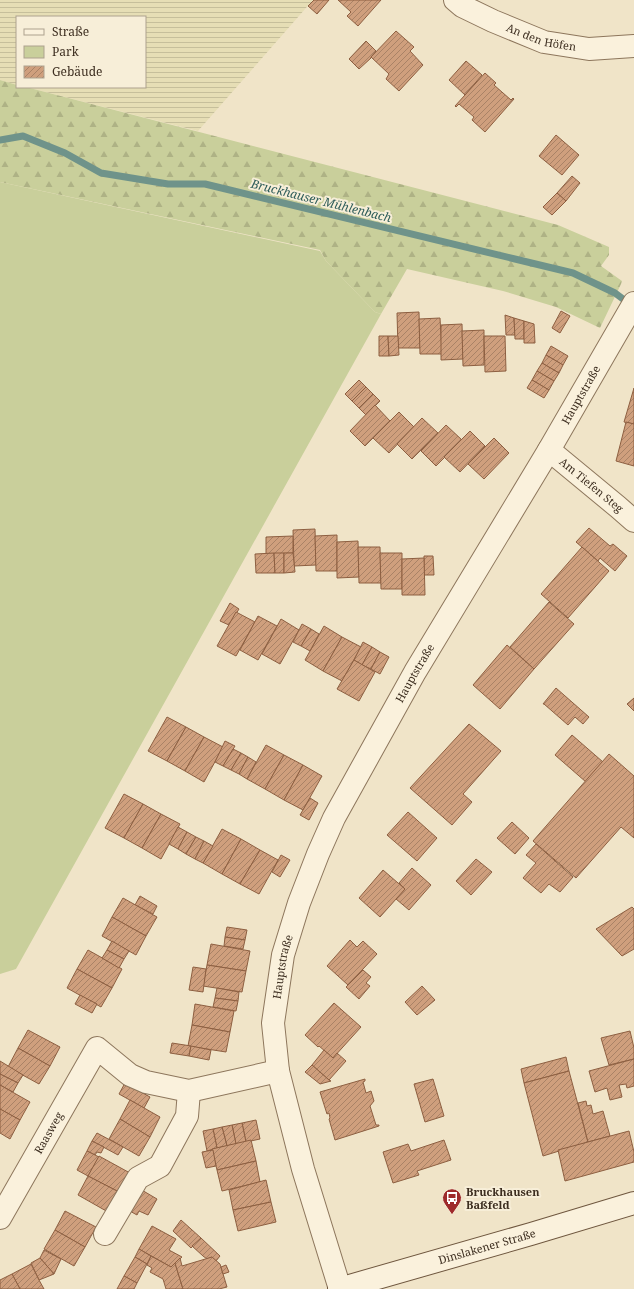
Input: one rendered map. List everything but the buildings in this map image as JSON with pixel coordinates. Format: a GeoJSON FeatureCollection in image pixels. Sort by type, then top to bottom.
{"type":"FeatureCollection","features":[{"type":"Feature","properties":{"kind":"street","name":"An den Höfen"},"geometry":{"type":"LineString","coordinates":[[455,0],[462,6],[493,21],[544,42],[589,49],[634,46]]}},
{"type":"Feature","properties":{"kind":"street","name":"Hauptstraße"},"geometry":{"type":"LineString","coordinates":[[340,1289],[303,1169],[278,1071],[273,1023],[284,954],[299,903],[334,818],[415,672],[549,450],[630,310]]}},
{"type":"Feature","properties":{"kind":"street","name":"Am Tiefen Steg"},"geometry":{"type":"LineString","coordinates":[[549,450],[634,521]]}},
{"type":"Feature","properties":{"kind":"street","name":"Raasweg"},"geometry":{"type":"LineString","coordinates":[[0,1218],[97,1048],[135,1078],[146,1082],[189,1091]]}},
{"type":"Feature","properties":{"kind":"street"},"geometry":{"type":"LineString","coordinates":[[105,1234],[138,1178],[160,1166],[187,1116],[189,1091],[278,1071]]}},
{"type":"Feature","properties":{"kind":"street","name":"Dinslakener Straße"},"geometry":{"type":"LineString","coordinates":[[340,1289],[634,1203]]}},
{"type":"Feature","properties":{"kind":"shaded area"},"geometry":{"type":"Polygon","coordinates":[[[0,0],[313,0],[198,131],[30,88],[146,88],[146,16],[16,16],[16,85],[0,80],[0,0]]]}},
{"type":"Feature","properties":{"kind":"green space"},"geometry":{"type":"Polygon","coordinates":[[[0,80],[16,85],[16,88],[30,88],[558,225],[609,247],[609,255],[601,266],[622,281],[600,328],[556,307],[503,291],[407,269],[381,314],[375,312],[326,261],[320,250],[0,182],[0,80]]]}},
{"type":"Feature","properties":{"kind":"green space"},"geometry":{"type":"Polygon","coordinates":[[[0,182],[320,251],[326,261],[375,312],[381,314],[16,969],[0,974],[0,182]]]}},
{"type":"Feature","properties":{"kind":"waterway","name":"Bruckhauser Mühlenbach"},"geometry":{"type":"LineString","coordinates":[[0,140],[23,136],[65,153],[101,173],[168,184],[205,184],[573,273],[615,293],[631,305]]}},
{"type":"Feature","properties":{"kind":"place","name":"Bruckhausen Baßfeld"},"geometry":{"type":"Point","coordinates":[452,1215]}}]}
